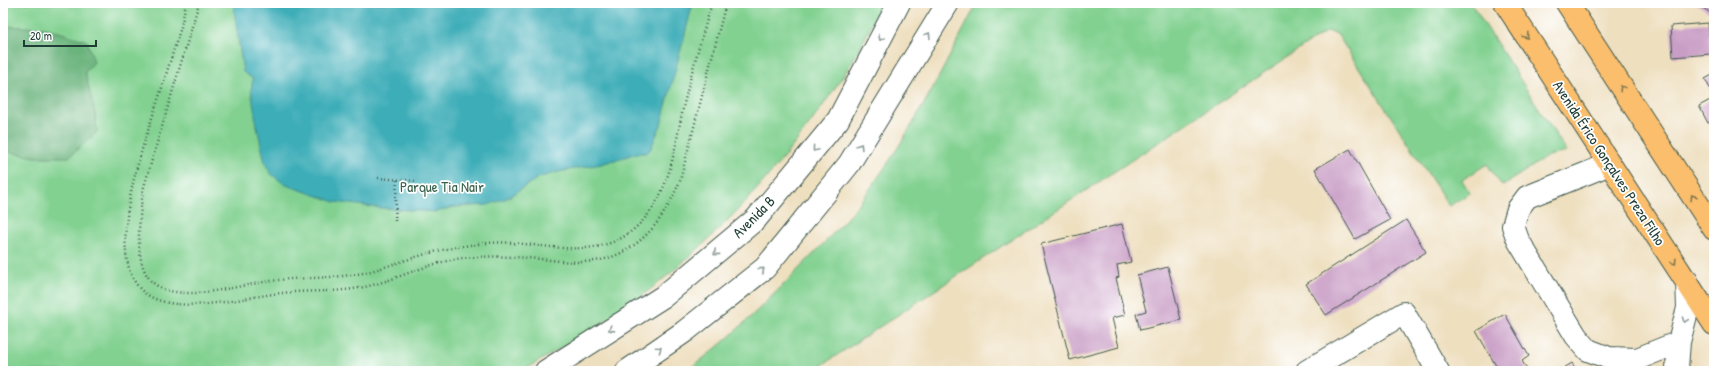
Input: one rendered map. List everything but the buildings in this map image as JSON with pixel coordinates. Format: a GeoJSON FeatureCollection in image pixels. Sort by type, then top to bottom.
{"type":"FeatureCollection","features":[{"type":"Feature","properties":{"kind":"main road","name":"Avenida Érico Gonçalves Preza Filho"},"geometry":{"type":"LineString","coordinates":[[1505,3],[1714,324]]}},
{"type":"Feature","properties":{"kind":"main road"},"geometry":{"type":"LineString","coordinates":[[1567,3],[1578,13],[1714,229]]}},
{"type":"Feature","properties":{"kind":"street","name":"Avenida B"},"geometry":{"type":"LineString","coordinates":[[546,371],[664,296],[756,219],[838,120],[899,3]]}},
{"type":"Feature","properties":{"kind":"street"},"geometry":{"type":"LineString","coordinates":[[627,371],[684,332],[765,268],[849,164],[948,3]]}},
{"type":"Feature","properties":{"kind":"street"},"geometry":{"type":"LineString","coordinates":[[1610,164],[1527,197],[1518,209],[1513,226],[1518,240],[1569,323],[1588,350],[1609,358],[1637,359],[1679,342]]}},
{"type":"Feature","properties":{"kind":"street"},"geometry":{"type":"LineString","coordinates":[[1676,370],[1679,342],[1688,308],[1687,282]]}},
{"type":"Feature","properties":{"kind":"street"},"geometry":{"type":"LineString","coordinates":[[1307,371],[1404,313],[1438,371]]}},
{"type":"Feature","properties":{"kind":"path"},"geometry":{"type":"LineString","coordinates":[[186,3],[181,27],[134,175],[126,222],[129,268],[138,287],[145,293],[160,300],[182,305],[214,304],[283,292],[335,291],[363,287],[396,279],[442,263],[462,259],[491,256],[528,258],[566,263],[598,261],[622,253],[650,232],[668,207],[680,181],[726,3]]}},
{"type":"Feature","properties":{"kind":"path"},"geometry":{"type":"LineString","coordinates":[[199,3],[143,190],[139,250],[143,268],[148,279],[158,287],[177,292],[198,293],[281,280],[345,275],[369,271],[445,249],[475,244],[511,243],[557,248],[588,249],[620,239],[633,230],[650,214],[662,193],[674,154],[686,98],[712,3]]}},
{"type":"Feature","properties":{"kind":"path"},"geometry":{"type":"LineString","coordinates":[[378,178],[415,181]]}},
{"type":"Feature","properties":{"kind":"path"},"geometry":{"type":"LineString","coordinates":[[395,221],[397,179]]}},
{"type":"Feature","properties":{"kind":"green space","name":"Parque Tia Nair"},"geometry":{"type":"Polygon","coordinates":[[[3,3],[882,3],[852,62],[804,132],[778,165],[721,227],[658,284],[624,309],[531,366],[519,371],[3,371],[3,3]]]}},
{"type":"Feature","properties":{"kind":"green space"},"geometry":{"type":"Polygon","coordinates":[[[977,3],[1471,3],[1567,152],[1548,156],[1502,186],[1487,164],[1462,180],[1470,193],[1449,206],[1337,34],[1327,31],[813,371],[686,371],[725,340],[762,306],[852,212],[887,164],[915,120],[941,74],[977,3]]]}},
{"type":"Feature","properties":{"kind":"green space"},"geometry":{"type":"Polygon","coordinates":[[[3,26],[46,28],[87,41],[94,62],[85,72],[95,113],[97,132],[69,157],[35,157],[4,151],[3,26]]]}},
{"type":"Feature","properties":{"kind":"water"},"geometry":{"type":"Polygon","coordinates":[[[233,3],[693,3],[661,125],[650,150],[646,153],[638,153],[601,164],[558,172],[538,178],[507,198],[488,205],[454,207],[436,212],[381,208],[335,202],[286,185],[271,174],[265,163],[256,122],[251,89],[253,79],[243,72],[233,3]]]}}]}
